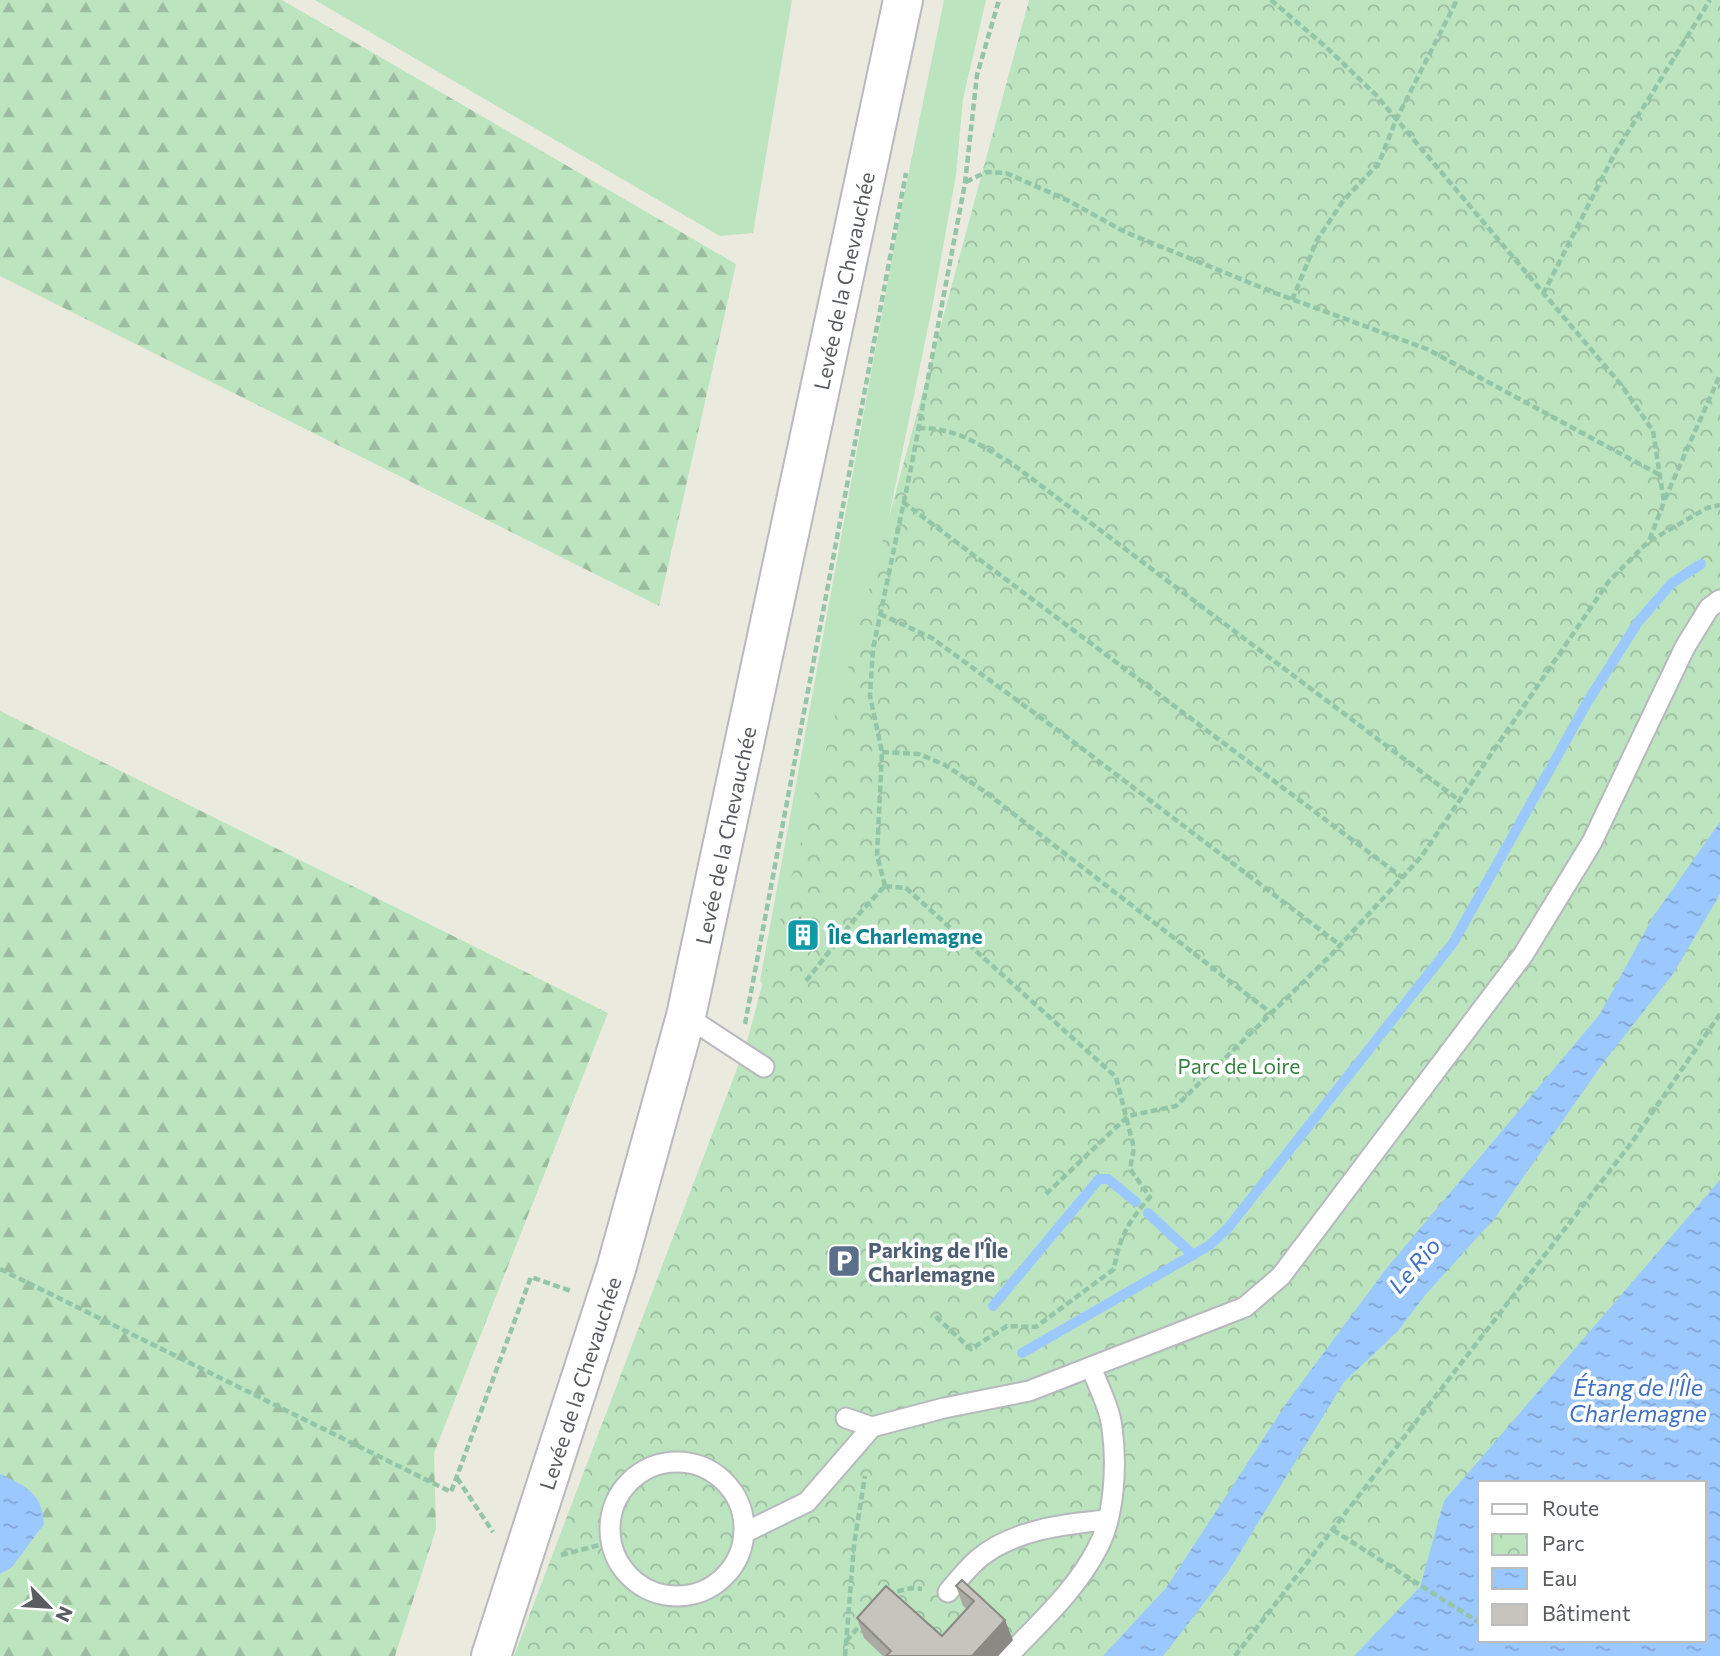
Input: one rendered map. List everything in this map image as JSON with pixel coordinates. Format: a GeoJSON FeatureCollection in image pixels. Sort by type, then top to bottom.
{"type":"FeatureCollection","features":[{"type":"Feature","properties":{"kind":"street","name":"Levée de la Chevauchée"},"geometry":{"type":"LineString","coordinates":[[491,1656],[605,1303],[686,1016],[903,0]]}},
{"type":"Feature","properties":{"kind":"lane"},"geometry":{"type":"LineString","coordinates":[[846,1418],[872,1427],[944,1408],[1029,1391],[1245,1307],[1281,1276],[1523,955],[1592,842],[1685,647],[1709,608],[1720,600]]}},
{"type":"Feature","properties":{"kind":"lane"},"geometry":{"type":"LineString","coordinates":[[686,1016],[764,1067]]}},
{"type":"Feature","properties":{"kind":"lane"},"geometry":{"type":"LineString","coordinates":[[1008,1656],[1066,1593],[1098,1548],[1111,1508],[1112,1426],[1091,1367]]}},
{"type":"Feature","properties":{"kind":"lane"},"geometry":{"type":"LineString","coordinates":[[744,1533],[741,1510],[731,1490],[715,1474],[693,1464],[671,1462],[649,1468],[630,1480],[617,1499],[610,1520],[611,1542],[618,1562],[630,1578],[648,1590],[667,1596],[688,1596],[708,1589],[724,1577],[738,1556],[744,1533],[807,1502],[872,1427]]}},
{"type":"Feature","properties":{"kind":"lane"},"geometry":{"type":"LineString","coordinates":[[948,1592],[978,1559],[1006,1540],[1041,1530],[1107,1520]]}},
{"type":"Feature","properties":{"kind":"path"},"geometry":{"type":"LineString","coordinates":[[885,886],[877,855],[882,752],[870,696],[873,649],[965,183],[977,75],[999,0]]}},
{"type":"Feature","properties":{"kind":"path"},"geometry":{"type":"LineString","coordinates":[[1271,0],[1327,47],[1376,95],[1622,386],[1653,430],[1664,502]]}},
{"type":"Feature","properties":{"kind":"path"},"geometry":{"type":"LineString","coordinates":[[1292,300],[1317,240],[1343,201],[1379,163],[1396,120],[1457,0]]}},
{"type":"Feature","properties":{"kind":"path"},"geometry":{"type":"LineString","coordinates":[[1543,295],[1615,153],[1710,0]]}},
{"type":"Feature","properties":{"kind":"path","name":"Levée de la Chevauchée"},"geometry":{"type":"LineString","coordinates":[[740,1052],[907,164]]}},
{"type":"Feature","properties":{"kind":"path"},"geometry":{"type":"LineString","coordinates":[[965,183],[986,172],[1006,173],[1067,200],[1125,233],[1292,300],[1427,349],[1660,475]]}},
{"type":"Feature","properties":{"kind":"path"},"geometry":{"type":"LineString","coordinates":[[1648,541],[1720,375]]}},
{"type":"Feature","properties":{"kind":"path"},"geometry":{"type":"LineString","coordinates":[[918,428],[940,428],[962,435],[1011,463],[1460,801]]}},
{"type":"Feature","properties":{"kind":"path"},"geometry":{"type":"LineString","coordinates":[[903,502],[1402,878]]}},
{"type":"Feature","properties":{"kind":"path"},"geometry":{"type":"LineString","coordinates":[[1046,1194],[1128,1116],[1176,1106],[1340,945],[1422,858],[1609,581],[1648,541],[1707,508],[1720,505]]}},
{"type":"Feature","properties":{"kind":"path"},"geometry":{"type":"LineString","coordinates":[[880,614],[932,638],[1340,945]]}},
{"type":"Feature","properties":{"kind":"path"},"geometry":{"type":"LineString","coordinates":[[882,752],[919,754],[944,765],[985,791],[1271,1013]]}},
{"type":"Feature","properties":{"kind":"path"},"geometry":{"type":"LineString","coordinates":[[806,981],[858,915],[885,886]]}},
{"type":"Feature","properties":{"kind":"path"},"geometry":{"type":"LineString","coordinates":[[885,886],[906,888],[1116,1076],[1134,1148],[1130,1170],[1150,1197],[1134,1216],[1118,1244],[1114,1269],[1036,1327],[1007,1326],[971,1349],[935,1317]]}},
{"type":"Feature","properties":{"kind":"path"},"geometry":{"type":"LineString","coordinates":[[1235,1656],[1632,1142],[1720,1014]]}},
{"type":"Feature","properties":{"kind":"path"},"geometry":{"type":"LineString","coordinates":[[0,1269],[451,1492],[531,1277],[605,1303]]}},
{"type":"Feature","properties":{"kind":"path"},"geometry":{"type":"LineString","coordinates":[[845,1656],[853,1545],[872,1427]]}},
{"type":"Feature","properties":{"kind":"path"},"geometry":{"type":"LineString","coordinates":[[1333,1529],[1478,1622]]}},
{"type":"Feature","properties":{"kind":"path"},"geometry":{"type":"LineString","coordinates":[[880,1602],[888,1592],[911,1588],[948,1592]]}},
{"type":"Feature","properties":{"kind":"path"},"geometry":{"type":"LineString","coordinates":[[846,1641],[863,1621]]}},
{"type":"Feature","properties":{"kind":"green space"},"geometry":{"type":"Polygon","coordinates":[[[0,0],[282,0],[736,264],[659,606],[0,276],[0,0]]]}},
{"type":"Feature","properties":{"kind":"green space"},"geometry":{"type":"Polygon","coordinates":[[[315,0],[792,0],[753,233],[720,236],[315,0]]]}},
{"type":"Feature","properties":{"kind":"green space"},"geometry":{"type":"Polygon","coordinates":[[[944,0],[986,0],[963,99],[956,175],[932,308],[887,526],[769,991],[760,981],[900,215],[944,0]]]}},
{"type":"Feature","properties":{"kind":"green space","name":"Parc de Loire"},"geometry":{"type":"Polygon","coordinates":[[[1029,0],[1720,0],[1720,1656],[514,1656],[746,1045],[1029,0]]]}},
{"type":"Feature","properties":{"kind":"green space"},"geometry":{"type":"Polygon","coordinates":[[[0,711],[608,1013],[434,1453],[436,1529],[395,1656],[0,1656],[0,711]]]}},
{"type":"Feature","properties":{"kind":"water","name":"Le Rio"},"geometry":{"type":"Polygon","coordinates":[[[1720,822],[1720,894],[1673,974],[1603,1063],[1494,1219],[1426,1294],[1398,1331],[1344,1382],[1228,1572],[1163,1656],[1103,1656],[1166,1588],[1288,1401],[1386,1269],[1600,1014],[1653,917],[1720,822]]]}},
{"type":"Feature","properties":{"kind":"water","name":"Étang de l'Île Charlemagne"},"geometry":{"type":"Polygon","coordinates":[[[1720,1180],[1720,1656],[1354,1656],[1420,1587],[1444,1501],[1720,1180]]]}},
{"type":"Feature","properties":{"kind":"water"},"geometry":{"type":"Polygon","coordinates":[[[0,1474],[31,1492],[40,1505],[44,1524],[12,1567],[0,1574],[0,1474]]]}},
{"type":"Feature","properties":{"kind":"building"},"geometry":{"type":"Polygon","coordinates":[[[800,918],[810,928],[801,937],[792,927],[800,918]]]}},
{"type":"Feature","properties":{"kind":"building"},"geometry":{"type":"Polygon","coordinates":[[[962,1580],[1005,1620],[972,1656],[886,1656],[891,1651],[857,1618],[886,1586],[942,1636],[974,1601],[956,1586],[962,1580]]]}},
{"type":"Feature","properties":{"kind":"waterway"},"geometry":{"type":"LineString","coordinates":[[1022,1353],[1210,1245],[1228,1228],[1453,943],[1588,701],[1638,622],[1672,583],[1701,564]]}},
{"type":"Feature","properties":{"kind":"waterway"},"geometry":{"type":"LineString","coordinates":[[993,1306],[1099,1179],[1108,1179],[1136,1202]]}},
{"type":"Feature","properties":{"kind":"waterway"},"geometry":{"type":"LineString","coordinates":[[1148,1213],[1193,1255]]}},
{"type":"Feature","properties":{"kind":"place","name":"Île Charlemagne"},"geometry":{"type":"Point","coordinates":[803,935]}},
{"type":"Feature","properties":{"kind":"place","name":"Parking de l'Île Charlemagne"},"geometry":{"type":"Point","coordinates":[844,1261]}}]}
